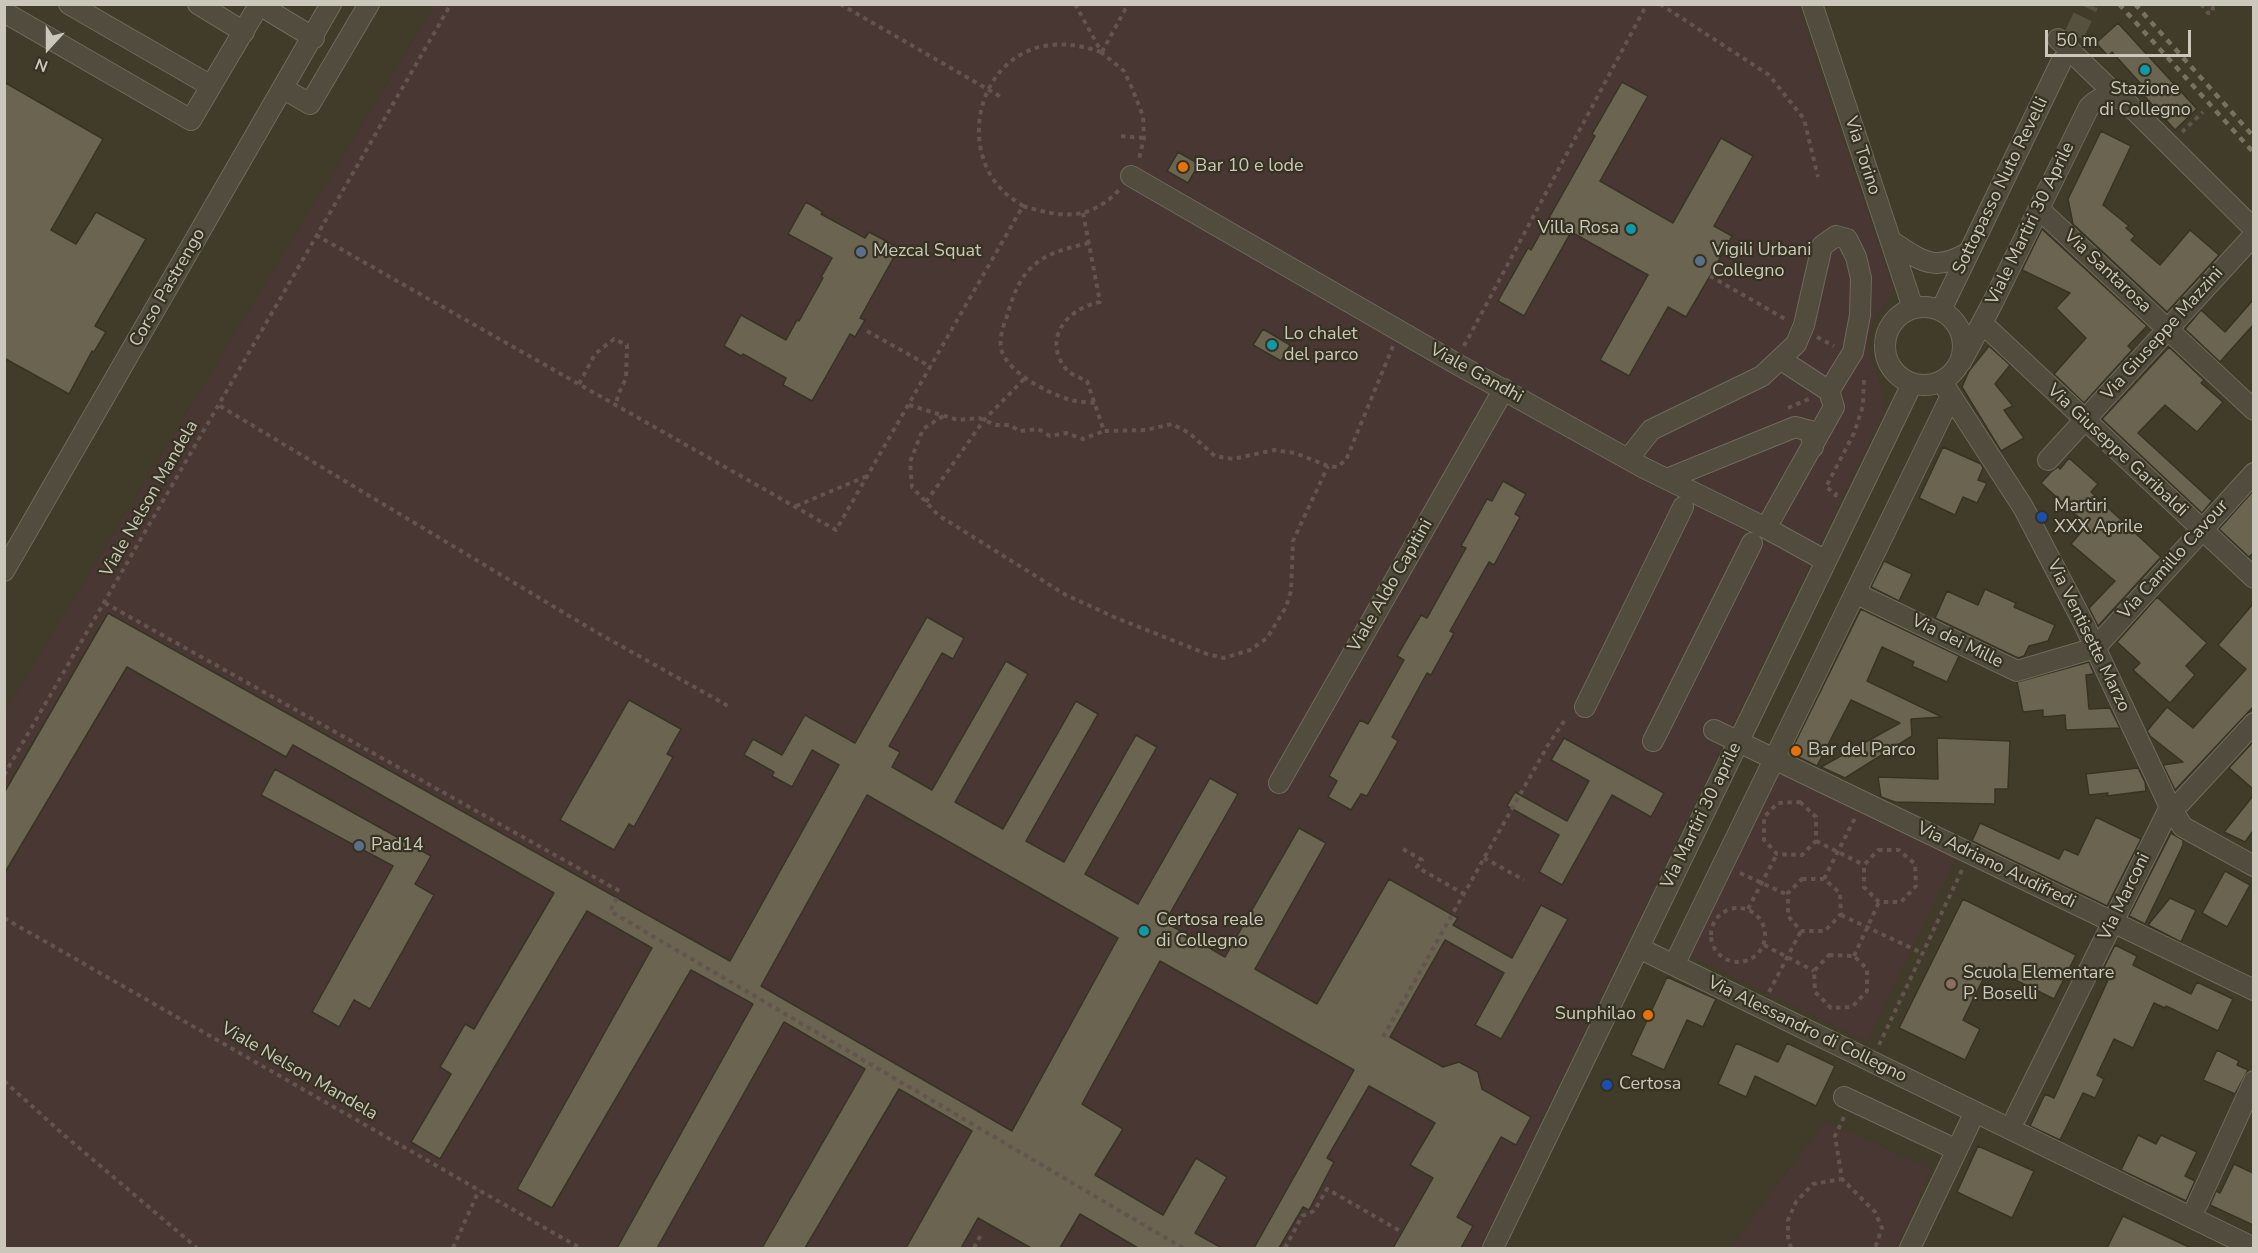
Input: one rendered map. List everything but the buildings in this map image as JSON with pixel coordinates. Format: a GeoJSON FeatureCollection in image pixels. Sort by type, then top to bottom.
{"type":"FeatureCollection","features":[{"type":"Feature","properties":{"kind":"street"},"geometry":{"type":"LineString","coordinates":[[69,4],[211,86]]}},
{"type":"Feature","properties":{"kind":"street"},"geometry":{"type":"LineString","coordinates":[[198,4],[244,32]]}},
{"type":"Feature","properties":{"kind":"street","name":"Corso Pastrengo"},"geometry":{"type":"LineString","coordinates":[[4,572],[314,38],[331,4]]}},
{"type":"Feature","properties":{"kind":"street"},"geometry":{"type":"LineString","coordinates":[[284,89],[310,104],[369,4]]}},
{"type":"Feature","properties":{"kind":"street","name":"Via Torino"},"geometry":{"type":"LineString","coordinates":[[1812,4],[1913,308]]}},
{"type":"Feature","properties":{"kind":"street"},"geometry":{"type":"LineString","coordinates":[[4,12],[191,120],[259,5],[314,38]]}},
{"type":"Feature","properties":{"kind":"street"},"geometry":{"type":"LineString","coordinates":[[2058,39],[2113,96],[2125,101],[2253,230]]}},
{"type":"Feature","properties":{"kind":"street","name":"Sottopasso Nuto Revelli"},"geometry":{"type":"LineString","coordinates":[[1941,310],[2061,62]]}},
{"type":"Feature","properties":{"kind":"street","name":"Viale Martiri 30 Aprile"},"geometry":{"type":"LineString","coordinates":[[1961,362],[2089,107],[2095,101],[2113,96]]}},
{"type":"Feature","properties":{"kind":"street","name":"Viale Gandhi"},"geometry":{"type":"LineString","coordinates":[[1131,176],[1455,363],[1628,459],[1766,528],[1826,561]]}},
{"type":"Feature","properties":{"kind":"street","name":"Via Santarosa"},"geometry":{"type":"LineString","coordinates":[[2039,209],[2253,410]]}},
{"type":"Feature","properties":{"kind":"street","name":"Via Giuseppe Mazzini"},"geometry":{"type":"LineString","coordinates":[[2048,460],[2253,235]]}},
{"type":"Feature","properties":{"kind":"street"},"geometry":{"type":"LineString","coordinates":[[1628,459],[1651,430],[1762,376],[1796,344],[1804,325],[1822,246],[1836,236],[1847,239],[1856,257],[1861,278],[1860,315],[1853,352],[1829,391]]}},
{"type":"Feature","properties":{"kind":"street"},"geometry":{"type":"LineString","coordinates":[[1891,241],[1912,255],[1940,264],[1953,262],[1969,252]]}},
{"type":"Feature","properties":{"kind":"street"},"geometry":{"type":"LineString","coordinates":[[1674,965],[1855,593],[1947,389],[1953,373],[1961,362],[1964,347],[1961,332],[1953,319],[1941,310],[1927,307],[1913,308],[1900,315],[1890,326],[1885,340],[1885,354],[1891,368],[1900,378],[1912,384],[1947,389]]}},
{"type":"Feature","properties":{"kind":"street","name":"Via Giuseppe Garibaldi"},"geometry":{"type":"LineString","coordinates":[[1982,323],[2253,578]]}},
{"type":"Feature","properties":{"kind":"street"},"geometry":{"type":"LineString","coordinates":[[1766,528],[1834,407],[1829,391],[1780,359]]}},
{"type":"Feature","properties":{"kind":"street","name":"Via Martiri 30 aprile"},"geometry":{"type":"LineString","coordinates":[[1493,1248],[1912,384]]}},
{"type":"Feature","properties":{"kind":"street","name":"Viale Aldo Capitini"},"geometry":{"type":"LineString","coordinates":[[1279,783],[1504,389]]}},
{"type":"Feature","properties":{"kind":"street","name":"Via Ventisette Marzo"},"geometry":{"type":"LineString","coordinates":[[1947,389],[2023,507],[2096,648],[2170,807],[2184,827],[2253,866]]}},
{"type":"Feature","properties":{"kind":"street"},"geometry":{"type":"LineString","coordinates":[[1667,479],[1795,427],[1810,431],[1813,447]]}},
{"type":"Feature","properties":{"kind":"street","name":"Via Camillo Cavour"},"geometry":{"type":"LineString","coordinates":[[2096,648],[2253,472]]}},
{"type":"Feature","properties":{"kind":"street"},"geometry":{"type":"LineString","coordinates":[[1585,707],[1683,507]]}},
{"type":"Feature","properties":{"kind":"street"},"geometry":{"type":"LineString","coordinates":[[1653,741],[1752,543]]}},
{"type":"Feature","properties":{"kind":"street","name":"Via dei Mille"},"geometry":{"type":"LineString","coordinates":[[1855,593],[2017,671],[2096,648]]}},
{"type":"Feature","properties":{"kind":"street"},"geometry":{"type":"LineString","coordinates":[[2170,807],[2181,802],[2253,723]]}},
{"type":"Feature","properties":{"kind":"street","name":"Via Adriano Audifredi"},"geometry":{"type":"LineString","coordinates":[[1714,730],[2253,990]]}},
{"type":"Feature","properties":{"kind":"street","name":"Via Marconi"},"geometry":{"type":"LineString","coordinates":[[2016,1117],[2170,807]]}},
{"type":"Feature","properties":{"kind":"street","name":"Via Alessandro di Collegno"},"geometry":{"type":"LineString","coordinates":[[1639,948],[2247,1247]]}},
{"type":"Feature","properties":{"kind":"street"},"geometry":{"type":"LineString","coordinates":[[2198,1205],[2253,1081]]}},
{"type":"Feature","properties":{"kind":"street"},"geometry":{"type":"LineString","coordinates":[[1848,1099],[1957,1150]]}},
{"type":"Feature","properties":{"kind":"street"},"geometry":{"type":"LineString","coordinates":[[1910,1248],[1975,1112]]}},
{"type":"Feature","properties":{"kind":"path","name":"Viale Nelson Mandela"},"geometry":{"type":"LineString","coordinates":[[4,775],[451,4]]}},
{"type":"Feature","properties":{"kind":"path"},"geometry":{"type":"LineString","coordinates":[[840,4],[1003,98]]}},
{"type":"Feature","properties":{"kind":"path"},"geometry":{"type":"LineString","coordinates":[[1075,4],[1102,53]]}},
{"type":"Feature","properties":{"kind":"path"},"geometry":{"type":"LineString","coordinates":[[1102,53],[1128,4]]}},
{"type":"Feature","properties":{"kind":"path"},"geometry":{"type":"LineString","coordinates":[[1455,363],[1647,4]]}},
{"type":"Feature","properties":{"kind":"path"},"geometry":{"type":"LineString","coordinates":[[1660,4],[1769,75],[1804,118],[1818,177]]}},
{"type":"Feature","properties":{"kind":"path"},"geometry":{"type":"LineString","coordinates":[[2201,4],[2208,13],[2212,13],[2213,8],[2210,4]]}},
{"type":"Feature","properties":{"kind":"path"},"geometry":{"type":"LineString","coordinates":[[1050,45],[1077,45],[1102,53],[1124,71],[1143,116],[1144,138],[1139,160],[1131,176],[1117,193],[1101,205],[1083,213],[1054,215],[1023,206],[1001,190],[986,168],[978,142],[979,115],[987,90],[1003,68],[1025,53],[1050,45]]}},
{"type":"Feature","properties":{"kind":"path"},"geometry":{"type":"LineString","coordinates":[[2169,145],[2203,112]]}},
{"type":"Feature","properties":{"kind":"path"},"geometry":{"type":"LineString","coordinates":[[1121,136],[1144,138]]}},
{"type":"Feature","properties":{"kind":"path"},"geometry":{"type":"LineString","coordinates":[[316,235],[836,530],[1023,206]]}},
{"type":"Feature","properties":{"kind":"path"},"geometry":{"type":"LineString","coordinates":[[1083,213],[1100,302],[1085,305],[1069,316],[1058,333],[1058,353],[1068,371],[1087,381],[1104,431]]}},
{"type":"Feature","properties":{"kind":"path"},"geometry":{"type":"LineString","coordinates":[[1089,243],[1064,248],[1041,260],[1024,274],[1014,291],[1001,336],[1001,350],[1006,361],[1025,378],[1069,400],[1095,403]]}},
{"type":"Feature","properties":{"kind":"path"},"geometry":{"type":"LineString","coordinates":[[867,331],[931,367]]}},
{"type":"Feature","properties":{"kind":"path"},"geometry":{"type":"LineString","coordinates":[[909,405],[958,420],[979,418],[996,425],[1009,425],[1020,431],[1038,429],[1050,436],[1066,433],[1083,439],[1104,431],[1146,430],[1172,424],[1189,433],[1215,456],[1233,459],[1274,450],[1295,453],[1328,466],[1337,467],[1346,460],[1399,331]]}},
{"type":"Feature","properties":{"kind":"path"},"geometry":{"type":"LineString","coordinates":[[579,384],[595,354],[614,339],[627,345],[626,378],[616,405]]}},
{"type":"Feature","properties":{"kind":"path"},"geometry":{"type":"LineString","coordinates":[[926,502],[984,420],[1025,378]]}},
{"type":"Feature","properties":{"kind":"path"},"geometry":{"type":"LineString","coordinates":[[1832,504],[1836,494],[1826,487],[1854,433],[1863,406],[1864,378]]}},
{"type":"Feature","properties":{"kind":"path"},"geometry":{"type":"LineString","coordinates":[[220,406],[596,632],[730,707]]}},
{"type":"Feature","properties":{"kind":"path"},"geometry":{"type":"LineString","coordinates":[[943,416],[923,429],[910,462],[912,487],[938,515],[1066,595],[1114,617],[1207,654],[1224,658],[1250,650],[1267,638],[1286,607],[1291,591],[1293,541],[1328,466]]}},
{"type":"Feature","properties":{"kind":"path"},"geometry":{"type":"LineString","coordinates":[[796,506],[868,476]]}},
{"type":"Feature","properties":{"kind":"path"},"geometry":{"type":"LineString","coordinates":[[105,603],[621,892]]}},
{"type":"Feature","properties":{"kind":"path"},"geometry":{"type":"LineString","coordinates":[[1383,1037],[1548,745],[1566,718]]}},
{"type":"Feature","properties":{"kind":"path"},"geometry":{"type":"LineString","coordinates":[[1779,802],[1800,802],[1816,817],[1816,841],[1802,855],[1777,854],[1764,840],[1764,817],[1779,802]]}},
{"type":"Feature","properties":{"kind":"path"},"geometry":{"type":"LineString","coordinates":[[1824,879],[1863,803]]}},
{"type":"Feature","properties":{"kind":"path"},"geometry":{"type":"LineString","coordinates":[[1816,841],[1864,865]]}},
{"type":"Feature","properties":{"kind":"path"},"geometry":{"type":"LineString","coordinates":[[1403,849],[1422,860],[1417,867],[1464,894]]}},
{"type":"Feature","properties":{"kind":"path"},"geometry":{"type":"LineString","coordinates":[[1878,850],[1899,850],[1915,864],[1916,886],[1901,902],[1879,902],[1864,887],[1864,865],[1878,850]]}},
{"type":"Feature","properties":{"kind":"path"},"geometry":{"type":"LineString","coordinates":[[1748,909],[1777,854]]}},
{"type":"Feature","properties":{"kind":"path"},"geometry":{"type":"LineString","coordinates":[[1871,1062],[1970,854]]}},
{"type":"Feature","properties":{"kind":"path"},"geometry":{"type":"LineString","coordinates":[[1484,858],[1524,879]]}},
{"type":"Feature","properties":{"kind":"path"},"geometry":{"type":"LineString","coordinates":[[1723,864],[1788,895]]}},
{"type":"Feature","properties":{"kind":"path"},"geometry":{"type":"LineString","coordinates":[[1802,879],[1824,879],[1840,893],[1840,915],[1826,931],[1801,931],[1788,916],[1788,895],[1802,879]]}},
{"type":"Feature","properties":{"kind":"path"},"geometry":{"type":"LineString","coordinates":[[617,898],[610,911],[1183,1248]]}},
{"type":"Feature","properties":{"kind":"path"},"geometry":{"type":"LineString","coordinates":[[1854,956],[1879,902]]}},
{"type":"Feature","properties":{"kind":"path"},"geometry":{"type":"LineString","coordinates":[[1726,909],[1748,909],[1764,924],[1764,945],[1749,961],[1728,962],[1712,947],[1712,924],[1726,909]]}},
{"type":"Feature","properties":{"kind":"path"},"geometry":{"type":"LineString","coordinates":[[1840,915],[1922,953]]}},
{"type":"Feature","properties":{"kind":"path","name":"Viale Nelson Mandela"},"geometry":{"type":"LineString","coordinates":[[4,918],[580,1248]]}},
{"type":"Feature","properties":{"kind":"path"},"geometry":{"type":"LineString","coordinates":[[1761,1009],[1801,931]]}},
{"type":"Feature","properties":{"kind":"path"},"geometry":{"type":"LineString","coordinates":[[1764,945],[1814,971]]}},
{"type":"Feature","properties":{"kind":"path"},"geometry":{"type":"LineString","coordinates":[[1829,955],[1854,956],[1867,969],[1868,991],[1852,1007],[1831,1008],[1815,993],[1814,971],[1829,955]]}},
{"type":"Feature","properties":{"kind":"path"},"geometry":{"type":"LineString","coordinates":[[4,1081],[197,1248]]}},
{"type":"Feature","properties":{"kind":"path"},"geometry":{"type":"LineString","coordinates":[[1848,1099],[1835,1136],[1842,1179],[1875,1212],[1882,1228],[1875,1248]]}},
{"type":"Feature","properties":{"kind":"path"},"geometry":{"type":"LineString","coordinates":[[1791,1248],[1788,1237],[1788,1220],[1796,1202],[1813,1184],[1842,1179]]}},
{"type":"Feature","properties":{"kind":"path"},"geometry":{"type":"LineString","coordinates":[[1285,1248],[1302,1216],[1314,1211],[1327,1189],[1402,1232]]}},
{"type":"Feature","properties":{"kind":"path"},"geometry":{"type":"LineString","coordinates":[[453,1248],[479,1190]]}},
{"type":"Feature","properties":{"kind":"path"},"geometry":{"type":"LineString","coordinates":[[974,1248],[982,1233]]}},
{"type":"Feature","properties":{"kind":"shaded area"},"geometry":{"type":"Polygon","coordinates":[[[435,5],[1797,5],[1893,287],[1889,299],[1873,322],[1868,346],[1883,394],[1883,414],[1480,1248],[5,1248],[4,714],[435,5]]]}},
{"type":"Feature","properties":{"kind":"shaded area"},"geometry":{"type":"Polygon","coordinates":[[[1778,773],[1956,858],[1867,1042],[1689,955],[1778,773]]]}},
{"type":"Feature","properties":{"kind":"shaded area"},"geometry":{"type":"Polygon","coordinates":[[[1825,1121],[1932,1169],[1896,1248],[1730,1248],[1825,1121]]]}},
{"type":"Feature","properties":{"kind":"tunnel"},"geometry":{"type":"LineString","coordinates":[[2061,62],[2089,4]]}},
{"type":"Feature","properties":{"kind":"railway"},"geometry":{"type":"LineString","coordinates":[[2119,4],[2254,153]]}},
{"type":"Feature","properties":{"kind":"railway"},"geometry":{"type":"LineString","coordinates":[[2135,4],[2254,137]]}},
{"type":"Feature","properties":{"kind":"place","name":"Stazione di Collegno"},"geometry":{"type":"Point","coordinates":[2145,70]}},
{"type":"Feature","properties":{"kind":"place","name":"Bar 10 e lode"},"geometry":{"type":"Point","coordinates":[1183,167]}},
{"type":"Feature","properties":{"kind":"place","name":"Villa Rosa"},"geometry":{"type":"Point","coordinates":[1631,229]}},
{"type":"Feature","properties":{"kind":"place","name":"Mezcal Squat"},"geometry":{"type":"Point","coordinates":[861,252]}},
{"type":"Feature","properties":{"kind":"place","name":"Vigili Urbani Collegno"},"geometry":{"type":"Point","coordinates":[1700,261]}},
{"type":"Feature","properties":{"kind":"place","name":"Lo chalet del parco"},"geometry":{"type":"Point","coordinates":[1272,345]}},
{"type":"Feature","properties":{"kind":"place","name":"Martiri XXX Aprile"},"geometry":{"type":"Point","coordinates":[2042,517]}},
{"type":"Feature","properties":{"kind":"place","name":"Bar del Parco"},"geometry":{"type":"Point","coordinates":[1796,751]}},
{"type":"Feature","properties":{"kind":"place","name":"Pad14"},"geometry":{"type":"Point","coordinates":[359,846]}},
{"type":"Feature","properties":{"kind":"place","name":"Certosa reale di Collegno"},"geometry":{"type":"Point","coordinates":[1144,931]}},
{"type":"Feature","properties":{"kind":"place","name":"Scuola Elementare P. Boselli"},"geometry":{"type":"Point","coordinates":[1951,984]}},
{"type":"Feature","properties":{"kind":"place","name":"Sunphilao"},"geometry":{"type":"Point","coordinates":[1648,1015]}},
{"type":"Feature","properties":{"kind":"place","name":"Certosa"},"geometry":{"type":"Point","coordinates":[1607,1085]}}]}
